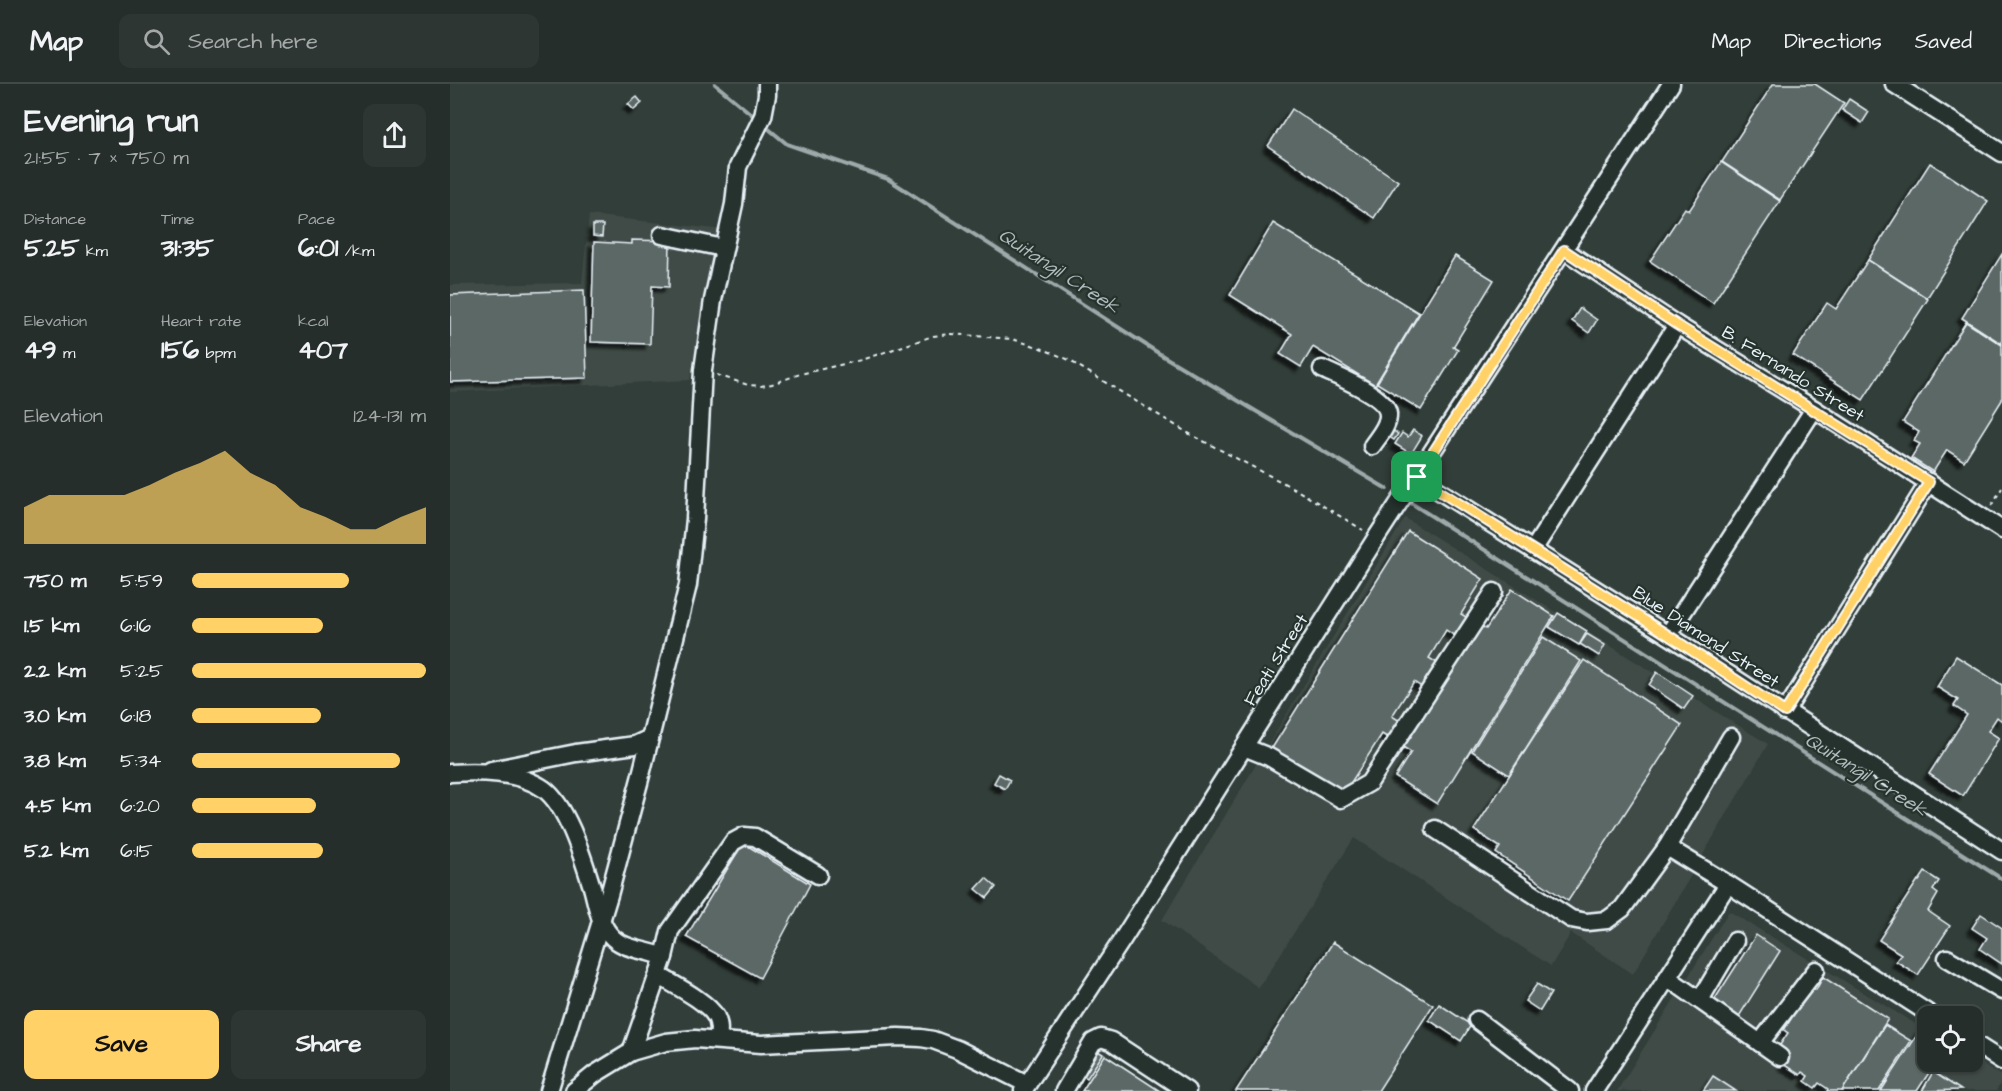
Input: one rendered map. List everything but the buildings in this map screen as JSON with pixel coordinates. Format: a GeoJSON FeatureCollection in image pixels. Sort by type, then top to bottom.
{"type":"FeatureCollection","features":[{"type":"Feature","properties":{"kind":"street"},"geometry":{"type":"LineString","coordinates":[[549,1091],[602,921],[688,585],[695,519],[703,370],[713,300],[734,204],[738,167],[763,116],[767,84]]}},
{"type":"Feature","properties":{"kind":"street","name":"Feati Street"},"geometry":{"type":"LineString","coordinates":[[1025,1087],[1245,747],[1376,538],[1671,84]]}},
{"type":"Feature","properties":{"kind":"street"},"geometry":{"type":"LineString","coordinates":[[1894,84],[2002,153]]}},
{"type":"Feature","properties":{"kind":"street"},"geometry":{"type":"LineString","coordinates":[[662,235],[723,248]]}},
{"type":"Feature","properties":{"kind":"street","name":"B. Fernando Street"},"geometry":{"type":"LineString","coordinates":[[1564,250],[1677,325],[1814,409],[2002,530]]}},
{"type":"Feature","properties":{"kind":"street"},"geometry":{"type":"LineString","coordinates":[[1533,550],[1677,325]]}},
{"type":"Feature","properties":{"kind":"street"},"geometry":{"type":"LineString","coordinates":[[1322,369],[1373,395],[1385,405],[1389,414],[1386,424],[1372,446]]}},
{"type":"Feature","properties":{"kind":"street"},"geometry":{"type":"LineString","coordinates":[[1668,635],[1814,409]]}},
{"type":"Feature","properties":{"kind":"street","name":"Blue Diamond Street"},"geometry":{"type":"LineString","coordinates":[[1417,477],[1668,635],[2002,851]]}},
{"type":"Feature","properties":{"kind":"street"},"geometry":{"type":"LineString","coordinates":[[1785,712],[1929,482]]}},
{"type":"Feature","properties":{"kind":"street"},"geometry":{"type":"LineString","coordinates":[[1245,747],[1269,757],[1341,799],[1357,791],[1369,783],[1494,592]]}},
{"type":"Feature","properties":{"kind":"street"},"geometry":{"type":"LineString","coordinates":[[1435,829],[1571,919],[1587,922],[1607,920],[1622,909],[1666,847],[1731,737]]}},
{"type":"Feature","properties":{"kind":"street"},"geometry":{"type":"LineString","coordinates":[[450,773],[484,771],[576,753],[634,745],[650,738]]}},
{"type":"Feature","properties":{"kind":"street"},"geometry":{"type":"LineString","coordinates":[[484,771],[530,782],[545,790],[569,823],[607,932],[619,943],[664,957]]}},
{"type":"Feature","properties":{"kind":"street"},"geometry":{"type":"LineString","coordinates":[[631,1052],[664,957],[667,938],[727,849],[738,838],[755,837],[818,875]]}},
{"type":"Feature","properties":{"kind":"street"},"geometry":{"type":"LineString","coordinates":[[1666,847],[1728,884],[1917,1006]]}},
{"type":"Feature","properties":{"kind":"street"},"geometry":{"type":"LineString","coordinates":[[1594,1091],[1728,884]]}},
{"type":"Feature","properties":{"kind":"street"},"geometry":{"type":"LineString","coordinates":[[1700,1000],[1736,941]]}},
{"type":"Feature","properties":{"kind":"street"},"geometry":{"type":"LineString","coordinates":[[1947,958],[2002,991]]}},
{"type":"Feature","properties":{"kind":"street"},"geometry":{"type":"LineString","coordinates":[[1760,1043],[1816,970]]}},
{"type":"Feature","properties":{"kind":"street"},"geometry":{"type":"LineString","coordinates":[[658,975],[708,1007],[718,1022],[718,1040]]}},
{"type":"Feature","properties":{"kind":"street"},"geometry":{"type":"LineString","coordinates":[[1668,978],[1780,1058]]}},
{"type":"Feature","properties":{"kind":"street"},"geometry":{"type":"LineString","coordinates":[[1477,1020],[1570,1091]]}},
{"type":"Feature","properties":{"kind":"street"},"geometry":{"type":"LineString","coordinates":[[574,1091],[595,1074],[631,1052],[680,1040],[718,1040],[761,1044],[898,1037],[921,1038],[945,1044],[1025,1087]]}},
{"type":"Feature","properties":{"kind":"street"},"geometry":{"type":"LineString","coordinates":[[1064,1091],[1093,1042],[1101,1038],[1111,1041],[1187,1091]]}},
{"type":"Feature","properties":{"kind":"street"},"geometry":{"type":"LineString","coordinates":[[1983,1049],[2002,1061]]}},
{"type":"Feature","properties":{"kind":"path"},"geometry":{"type":"LineString","coordinates":[[703,370],[748,385],[761,386],[800,374],[861,360],[941,334],[1011,339],[1067,359],[1208,444],[1295,489],[1376,538]]}},
{"type":"Feature","properties":{"kind":"path"},"geometry":{"type":"LineString","coordinates":[[1983,518],[2002,488]]}},
{"type":"Feature","properties":{"kind":"shaded area"},"geometry":{"type":"Polygon","coordinates":[[[589,215],[725,230],[715,257],[704,302],[690,380],[450,392],[450,285],[582,283],[589,215]]]}},
{"type":"Feature","properties":{"kind":"shaded area"},"geometry":{"type":"Polygon","coordinates":[[[1405,518],[1768,744],[1633,974],[1571,933],[1551,966],[1354,838],[1259,988],[1162,920],[1405,518]]]}},
{"type":"Feature","properties":{"kind":"shaded area"},"geometry":{"type":"Polygon","coordinates":[[[1729,911],[1917,1025],[1917,1072],[1983,1072],[1983,1064],[2002,1076],[1996,1091],[1617,1091],[1729,911]]]}},
{"type":"Feature","properties":{"kind":"waterway","name":"Quitangil Creek"},"geometry":{"type":"LineString","coordinates":[[715,84],[756,118]]}},
{"type":"Feature","properties":{"kind":"waterway","name":"Quitangil Creek"},"geometry":{"type":"LineString","coordinates":[[764,125],[787,144],[888,179],[1163,356],[1387,489]]}},
{"type":"Feature","properties":{"kind":"waterway","name":"Quitangil Creek"},"geometry":{"type":"LineString","coordinates":[[1411,503],[2002,879]]}},
{"type":"Feature","properties":{"kind":"route"},"geometry":{"type":"LineString","coordinates":[[1564,250],[1677,325],[1929,482],[1785,712],[1668,635],[1417,477],[1564,250]]}}]}
